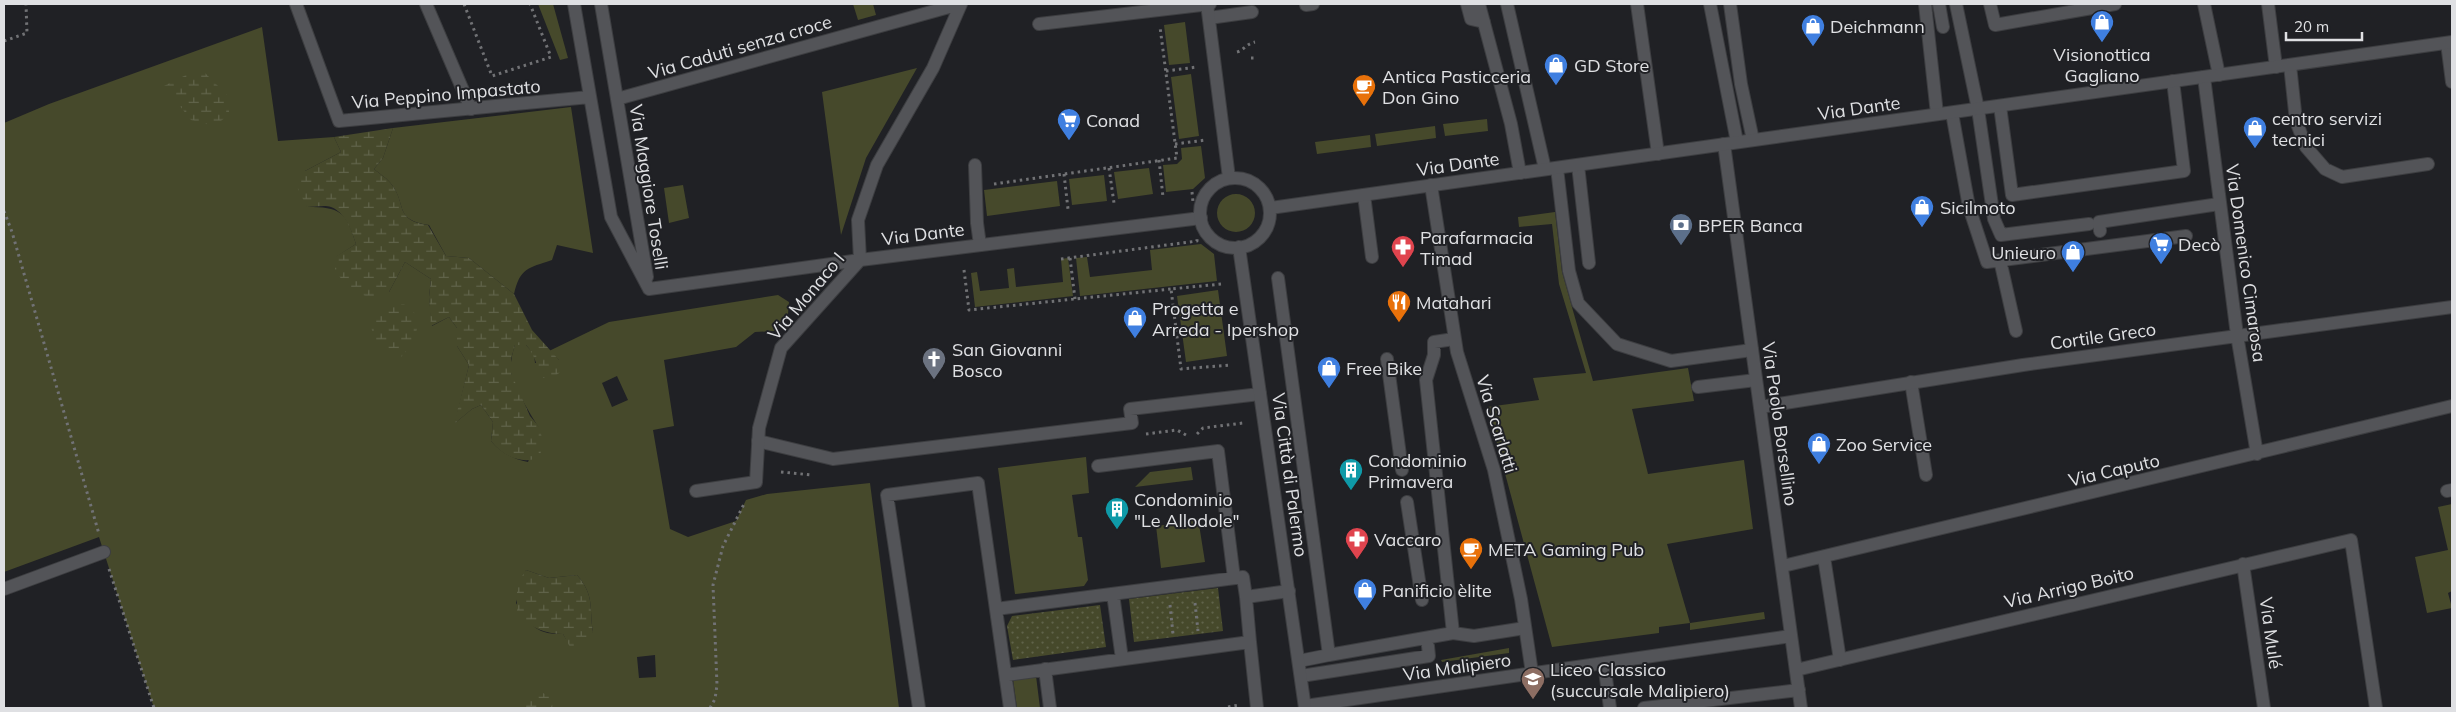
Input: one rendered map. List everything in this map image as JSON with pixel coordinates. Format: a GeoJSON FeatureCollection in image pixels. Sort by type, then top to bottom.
{"type":"FeatureCollection","features":[{"type":"Feature","properties":{"kind":"street","name":"Via Peppino Impastato"},"geometry":{"type":"LineString","coordinates":[[296,4],[340,121],[590,97]]}},
{"type":"Feature","properties":{"kind":"street"},"geometry":{"type":"LineString","coordinates":[[426,4],[471,109]]}},
{"type":"Feature","properties":{"kind":"street","name":"Via Maggiore Toselli"},"geometry":{"type":"LineString","coordinates":[[574,4],[611,217],[649,289]]}},
{"type":"Feature","properties":{"kind":"street","name":"Via Maggiore Toselli"},"geometry":{"type":"LineString","coordinates":[[600,4],[649,289]]}},
{"type":"Feature","properties":{"kind":"street","name":"Via Caduti senza croce"},"geometry":{"type":"LineString","coordinates":[[617,99],[961,4]]}},
{"type":"Feature","properties":{"kind":"street","name":"Via Monaco I"},"geometry":{"type":"LineString","coordinates":[[756,482],[759,428],[782,348],[860,260],[858,220],[877,165],[933,68],[961,4]]}},
{"type":"Feature","properties":{"kind":"street"},"geometry":{"type":"LineString","coordinates":[[1039,24],[1208,4],[1229,178]]}},
{"type":"Feature","properties":{"kind":"street"},"geometry":{"type":"LineString","coordinates":[[1467,4],[1470,19],[1484,22]]}},
{"type":"Feature","properties":{"kind":"street"},"geometry":{"type":"LineString","coordinates":[[1479,4],[1511,124],[1520,173]]}},
{"type":"Feature","properties":{"kind":"street"},"geometry":{"type":"LineString","coordinates":[[1507,4],[1551,168],[1569,271],[1578,303],[1617,344],[1671,361],[1752,350]]}},
{"type":"Feature","properties":{"kind":"street"},"geometry":{"type":"LineString","coordinates":[[1637,4],[1658,154]]}},
{"type":"Feature","properties":{"kind":"street"},"geometry":{"type":"LineString","coordinates":[[1710,4],[1737,142]]}},
{"type":"Feature","properties":{"kind":"street"},"geometry":{"type":"LineString","coordinates":[[1730,4],[1742,84],[1753,140]]}},
{"type":"Feature","properties":{"kind":"street"},"geometry":{"type":"LineString","coordinates":[[1925,4],[1937,114]]}},
{"type":"Feature","properties":{"kind":"street"},"geometry":{"type":"LineString","coordinates":[[1939,4],[1943,27]]}},
{"type":"Feature","properties":{"kind":"street"},"geometry":{"type":"LineString","coordinates":[[1956,4],[1978,109],[1994,219],[2001,235],[2088,224]]}},
{"type":"Feature","properties":{"kind":"street"},"geometry":{"type":"LineString","coordinates":[[1990,4],[1995,25],[2087,6],[2115,4]]}},
{"type":"Feature","properties":{"kind":"street"},"geometry":{"type":"LineString","coordinates":[[2204,4],[2219,75]]}},
{"type":"Feature","properties":{"kind":"street"},"geometry":{"type":"LineString","coordinates":[[2268,4],[2276,67]]}},
{"type":"Feature","properties":{"kind":"street"},"geometry":{"type":"LineString","coordinates":[[1209,18],[1252,12]]}},
{"type":"Feature","properties":{"kind":"street"},"geometry":{"type":"LineString","coordinates":[[2450,43],[2452,82]]}},
{"type":"Feature","properties":{"kind":"street","name":"Via Dante"},"geometry":{"type":"LineString","coordinates":[[1270,208],[2450,43]]}},
{"type":"Feature","properties":{"kind":"street"},"geometry":{"type":"LineString","coordinates":[[2290,65],[2296,121],[2306,147],[2325,169],[2342,177],[2428,164]]}},
{"type":"Feature","properties":{"kind":"street","name":"Via Domenico Cimarosa"},"geometry":{"type":"LineString","coordinates":[[2204,77],[2237,335],[2257,454]]}},
{"type":"Feature","properties":{"kind":"street"},"geometry":{"type":"LineString","coordinates":[[2000,106],[2012,195],[2041,191],[2184,170],[2173,82]]}},
{"type":"Feature","properties":{"kind":"street"},"geometry":{"type":"LineString","coordinates":[[1952,112],[1969,207],[1987,262],[2186,236]]}},
{"type":"Feature","properties":{"kind":"street","name":"Via Paolo Borsellino"},"geometry":{"type":"LineString","coordinates":[[1724,144],[1801,708]]}},
{"type":"Feature","properties":{"kind":"street"},"geometry":{"type":"LineString","coordinates":[[975,165],[977,223],[980,245]]}},
{"type":"Feature","properties":{"kind":"street"},"geometry":{"type":"LineString","coordinates":[[1578,165],[1589,263]]}},
{"type":"Feature","properties":{"kind":"street"},"geometry":{"type":"LineString","coordinates":[[1229,178],[1248,180],[1256,184],[1263,191],[1270,208],[1270,217],[1263,234],[1256,241],[1239,247],[1229,247],[1212,238],[1206,231],[1201,218],[1202,203],[1206,194],[1212,186],[1229,178]]}},
{"type":"Feature","properties":{"kind":"street","name":"Via Scarlatti"},"geometry":{"type":"LineString","coordinates":[[1431,185],[1454,339],[1494,470],[1532,673]]}},
{"type":"Feature","properties":{"kind":"street"},"geometry":{"type":"LineString","coordinates":[[1364,195],[1372,257]]}},
{"type":"Feature","properties":{"kind":"street"},"geometry":{"type":"LineString","coordinates":[[2100,231],[2099,222],[2219,204]]}},
{"type":"Feature","properties":{"kind":"street","name":"Via Dante"},"geometry":{"type":"LineString","coordinates":[[649,289],[860,260],[1201,218]]}},
{"type":"Feature","properties":{"kind":"street","name":"Via Città di Palermo"},"geometry":{"type":"LineString","coordinates":[[1239,247],[1305,707]]}},
{"type":"Feature","properties":{"kind":"street"},"geometry":{"type":"LineString","coordinates":[[2000,260],[2016,331]]}},
{"type":"Feature","properties":{"kind":"street"},"geometry":{"type":"LineString","coordinates":[[1278,278],[1329,655]]}},
{"type":"Feature","properties":{"kind":"street","name":"Cortile Greco"},"geometry":{"type":"LineString","coordinates":[[1760,407],[1911,382],[2237,335],[2452,307]]}},
{"type":"Feature","properties":{"kind":"street"},"geometry":{"type":"LineString","coordinates":[[1453,633],[1426,380],[1434,354],[1434,342],[1454,339]]}},
{"type":"Feature","properties":{"kind":"street"},"geometry":{"type":"LineString","coordinates":[[1387,359],[1402,470]]}},
{"type":"Feature","properties":{"kind":"street"},"geometry":{"type":"LineString","coordinates":[[1698,387],[1756,380]]}},
{"type":"Feature","properties":{"kind":"street"},"geometry":{"type":"LineString","coordinates":[[1911,382],[1926,475]]}},
{"type":"Feature","properties":{"kind":"street"},"geometry":{"type":"LineString","coordinates":[[758,441],[833,459],[1132,424],[1130,409],[1260,394]]}},
{"type":"Feature","properties":{"kind":"street","name":"Via Caputo"},"geometry":{"type":"LineString","coordinates":[[1783,566],[2452,406]]}},
{"type":"Feature","properties":{"kind":"street"},"geometry":{"type":"LineString","coordinates":[[1098,466],[1218,451],[1234,578]]}},
{"type":"Feature","properties":{"kind":"street"},"geometry":{"type":"LineString","coordinates":[[696,491],[756,482]]}},
{"type":"Feature","properties":{"kind":"street"},"geometry":{"type":"LineString","coordinates":[[918,708],[887,495],[978,483],[1010,708]]}},
{"type":"Feature","properties":{"kind":"street"},"geometry":{"type":"LineString","coordinates":[[1407,502],[1422,600]]}},
{"type":"Feature","properties":{"kind":"street","name":"Via Arrigo Boito"},"geometry":{"type":"LineString","coordinates":[[1796,670],[2350,540],[2376,708]]}},
{"type":"Feature","properties":{"kind":"street"},"geometry":{"type":"LineString","coordinates":[[4,589],[104,552]]}},
{"type":"Feature","properties":{"kind":"street"},"geometry":{"type":"LineString","coordinates":[[1824,557],[1840,660]]}},
{"type":"Feature","properties":{"kind":"street","name":"Via Mulé"},"geometry":{"type":"LineString","coordinates":[[2243,564],[2264,708]]}},
{"type":"Feature","properties":{"kind":"street"},"geometry":{"type":"LineString","coordinates":[[996,609],[1243,577],[1257,708]]}},
{"type":"Feature","properties":{"kind":"street"},"geometry":{"type":"LineString","coordinates":[[1246,597],[1289,592]]}},
{"type":"Feature","properties":{"kind":"street"},"geometry":{"type":"LineString","coordinates":[[1113,594],[1122,659]]}},
{"type":"Feature","properties":{"kind":"street"},"geometry":{"type":"LineString","coordinates":[[1299,661],[1453,633],[1474,636],[1525,628]]}},
{"type":"Feature","properties":{"kind":"street","name":"Via Malipiero"},"geometry":{"type":"LineString","coordinates":[[1305,707],[1341,704],[1532,673],[1791,636]]}},
{"type":"Feature","properties":{"kind":"street"},"geometry":{"type":"LineString","coordinates":[[1006,675],[1250,642]]}},
{"type":"Feature","properties":{"kind":"street"},"geometry":{"type":"LineString","coordinates":[[1301,676],[1429,656],[1428,646]]}},
{"type":"Feature","properties":{"kind":"street"},"geometry":{"type":"LineString","coordinates":[[1604,663],[1610,708]]}},
{"type":"Feature","properties":{"kind":"street"},"geometry":{"type":"LineString","coordinates":[[1045,669],[1050,708]]}},
{"type":"Feature","properties":{"kind":"street"},"geometry":{"type":"LineString","coordinates":[[1644,708],[1799,690]]}},
{"type":"Feature","properties":{"kind":"path"},"geometry":{"type":"LineString","coordinates":[[4,40],[27,33],[26,4]]}},
{"type":"Feature","properties":{"kind":"path"},"geometry":{"type":"LineString","coordinates":[[464,4],[492,76],[551,57],[530,4]]}},
{"type":"Feature","properties":{"kind":"path"},"geometry":{"type":"LineString","coordinates":[[976,186],[1177,158],[1158,10]]}},
{"type":"Feature","properties":{"kind":"path"},"geometry":{"type":"LineString","coordinates":[[1237,52],[1242,51],[1247,44],[1255,42]]}},
{"type":"Feature","properties":{"kind":"path"},"geometry":{"type":"LineString","coordinates":[[1251,58],[1257,58]]}},
{"type":"Feature","properties":{"kind":"path"},"geometry":{"type":"LineString","coordinates":[[1166,71],[1215,64]]}},
{"type":"Feature","properties":{"kind":"path"},"geometry":{"type":"LineString","coordinates":[[1175,144],[1224,138]]}},
{"type":"Feature","properties":{"kind":"path"},"geometry":{"type":"LineString","coordinates":[[1159,160],[1163,197]]}},
{"type":"Feature","properties":{"kind":"path"},"geometry":{"type":"LineString","coordinates":[[1108,168],[1114,203]]}},
{"type":"Feature","properties":{"kind":"path"},"geometry":{"type":"LineString","coordinates":[[1064,174],[1068,209]]}},
{"type":"Feature","properties":{"kind":"path"},"geometry":{"type":"LineString","coordinates":[[4,210],[12,232],[104,552],[154,708]]}},
{"type":"Feature","properties":{"kind":"path"},"geometry":{"type":"LineString","coordinates":[[1070,258],[1075,299]]}},
{"type":"Feature","properties":{"kind":"path"},"geometry":{"type":"LineString","coordinates":[[964,270],[969,310],[1221,284]]}},
{"type":"Feature","properties":{"kind":"path"},"geometry":{"type":"LineString","coordinates":[[1171,289],[1181,369],[1231,365]]}},
{"type":"Feature","properties":{"kind":"path"},"geometry":{"type":"LineString","coordinates":[[710,708],[715,699],[717,685],[713,585],[723,546],[756,482]]}},
{"type":"Feature","properties":{"kind":"path"},"geometry":{"type":"LineString","coordinates":[[1194,599],[1198,634]]}},
{"type":"Feature","properties":{"kind":"path"},"geometry":{"type":"LineString","coordinates":[[1169,602],[1173,637]]}},
{"type":"Feature","properties":{"kind":"green space"},"geometry":{"type":"Polygon","coordinates":[[[538,4],[553,4],[568,58],[560,60],[538,4]]]}},
{"type":"Feature","properties":{"kind":"green space"},"geometry":{"type":"Polygon","coordinates":[[[853,4],[873,4],[876,15],[858,20],[853,4]]]}},
{"type":"Feature","properties":{"kind":"green space"},"geometry":{"type":"Polygon","coordinates":[[[1185,22],[1190,63],[1169,65],[1164,25],[1185,22]]]}},
{"type":"Feature","properties":{"kind":"green space"},"geometry":{"type":"Polygon","coordinates":[[[262,27],[278,141],[334,137],[341,152],[305,171],[307,207],[334,210],[340,213],[349,224],[356,244],[336,257],[389,292],[405,262],[431,279],[429,297],[432,326],[449,317],[457,328],[457,346],[469,365],[455,423],[472,409],[481,405],[493,422],[491,441],[503,452],[523,461],[528,462],[540,429],[512,378],[511,362],[515,345],[526,345],[534,354],[535,363],[559,360],[549,351],[609,322],[778,295],[789,302],[788,314],[776,331],[755,332],[736,347],[664,360],[674,426],[653,430],[670,529],[688,537],[736,521],[746,500],[767,494],[870,483],[899,708],[154,708],[99,537],[4,572],[4,123],[49,104],[262,27]],[[617,376],[602,383],[612,407],[628,400],[617,376]],[[526,570],[516,603],[534,627],[546,633],[563,634],[566,639],[593,632],[589,596],[583,582],[577,575],[549,578],[526,570]],[[655,655],[637,657],[639,678],[656,677],[655,655]]]}},
{"type":"Feature","properties":{"kind":"green space"},"geometry":{"type":"Polygon","coordinates":[[[200,68],[229,97],[229,115],[214,126],[191,120],[164,86],[200,68]]]}},
{"type":"Feature","properties":{"kind":"green space"},"geometry":{"type":"Polygon","coordinates":[[[917,68],[866,158],[841,235],[822,92],[917,68]]]}},
{"type":"Feature","properties":{"kind":"green space"},"geometry":{"type":"Polygon","coordinates":[[[1191,74],[1199,136],[1179,139],[1171,77],[1191,74]]]}},
{"type":"Feature","properties":{"kind":"green space"},"geometry":{"type":"Polygon","coordinates":[[[571,107],[593,253],[557,245],[552,260],[531,267],[522,274],[514,294],[469,258],[446,256],[429,225],[418,223],[406,216],[392,185],[374,169],[383,158],[393,128],[571,107]]]}},
{"type":"Feature","properties":{"kind":"green space"},"geometry":{"type":"Polygon","coordinates":[[[1487,119],[1488,131],[1445,136],[1443,124],[1487,119]]]}},
{"type":"Feature","properties":{"kind":"green space"},"geometry":{"type":"Polygon","coordinates":[[[1435,126],[1436,138],[1377,146],[1375,134],[1435,126]]]}},
{"type":"Feature","properties":{"kind":"green space"},"geometry":{"type":"Polygon","coordinates":[[[393,128],[383,158],[374,169],[392,185],[403,211],[410,219],[417,223],[428,225],[446,256],[469,258],[514,294],[532,330],[559,360],[564,369],[553,378],[543,378],[526,345],[515,345],[511,359],[511,373],[530,416],[540,428],[543,445],[539,458],[525,460],[513,458],[496,447],[491,441],[493,422],[481,405],[472,409],[454,424],[469,365],[457,346],[457,328],[449,317],[431,326],[429,297],[431,279],[405,262],[389,292],[376,299],[352,292],[335,271],[335,257],[356,244],[347,222],[336,209],[331,207],[307,207],[297,187],[305,171],[341,152],[334,137],[393,128]]]}},
{"type":"Feature","properties":{"kind":"green space"},"geometry":{"type":"Polygon","coordinates":[[[1370,135],[1371,147],[1317,154],[1315,142],[1370,135]]]}},
{"type":"Feature","properties":{"kind":"green space"},"geometry":{"type":"Polygon","coordinates":[[[1201,146],[1205,178],[1193,189],[1166,192],[1163,165],[1177,164],[1182,159],[1181,148],[1201,146]]]}},
{"type":"Feature","properties":{"kind":"green space"},"geometry":{"type":"Polygon","coordinates":[[[1149,168],[1153,194],[1118,199],[1114,172],[1149,168]]]}},
{"type":"Feature","properties":{"kind":"green space"},"geometry":{"type":"Polygon","coordinates":[[[1104,175],[1107,201],[1072,205],[1069,179],[1104,175]]]}},
{"type":"Feature","properties":{"kind":"green space"},"geometry":{"type":"Polygon","coordinates":[[[1057,181],[1060,206],[987,216],[984,190],[1057,181]]]}},
{"type":"Feature","properties":{"kind":"green space"},"geometry":{"type":"Polygon","coordinates":[[[683,185],[689,218],[669,223],[664,188],[683,185]]]}},
{"type":"Feature","properties":{"kind":"green space"},"geometry":{"type":"Polygon","coordinates":[[[1236,194],[1250,199],[1255,213],[1250,227],[1236,232],[1222,227],[1217,213],[1222,199],[1236,194]]]}},
{"type":"Feature","properties":{"kind":"green space"},"geometry":{"type":"Polygon","coordinates":[[[1555,212],[1562,272],[1593,381],[1688,368],[1694,401],[1632,409],[1648,474],[1744,460],[1753,529],[1667,544],[1690,623],[1659,627],[1659,633],[1552,647],[1487,407],[1539,400],[1533,378],[1586,373],[1559,284],[1552,224],[1519,227],[1518,217],[1555,212]]]}},
{"type":"Feature","properties":{"kind":"green space"},"geometry":{"type":"Polygon","coordinates":[[[1201,244],[1214,254],[1217,281],[1080,296],[1076,258],[1087,257],[1090,277],[1152,270],[1150,250],[1201,244]]]}},
{"type":"Feature","properties":{"kind":"green space"},"geometry":{"type":"Polygon","coordinates":[[[1068,258],[1073,296],[975,307],[971,273],[977,272],[980,291],[1009,288],[1007,269],[1014,268],[1016,287],[1063,282],[1061,259],[1068,258]]]}},
{"type":"Feature","properties":{"kind":"green space"},"geometry":{"type":"Polygon","coordinates":[[[1218,290],[1227,356],[1186,362],[1177,296],[1218,290]]]}},
{"type":"Feature","properties":{"kind":"green space"},"geometry":{"type":"Polygon","coordinates":[[[392,304],[404,304],[419,317],[414,339],[401,357],[384,351],[375,338],[371,327],[378,313],[392,304]]]}},
{"type":"Feature","properties":{"kind":"green space"},"geometry":{"type":"Polygon","coordinates":[[[1086,457],[1089,493],[1072,495],[1078,537],[1082,537],[1088,580],[1084,586],[1015,594],[998,468],[1086,457]]]}},
{"type":"Feature","properties":{"kind":"green space"},"geometry":{"type":"Polygon","coordinates":[[[1191,467],[1193,480],[1135,487],[1150,472],[1191,467]]]}},
{"type":"Feature","properties":{"kind":"green space"},"geometry":{"type":"Polygon","coordinates":[[[2452,504],[2452,591],[2448,593],[2452,608],[2427,613],[2415,557],[2448,550],[2438,507],[2452,504]]]}},
{"type":"Feature","properties":{"kind":"green space"},"geometry":{"type":"Polygon","coordinates":[[[1198,518],[1205,562],[1161,568],[1156,526],[1181,523],[1181,520],[1198,518]]]}},
{"type":"Feature","properties":{"kind":"green space"},"geometry":{"type":"Polygon","coordinates":[[[526,570],[549,578],[577,575],[583,582],[589,596],[593,632],[576,651],[570,647],[563,634],[550,633],[538,629],[517,616],[517,584],[526,570]]]}},
{"type":"Feature","properties":{"kind":"green space"},"geometry":{"type":"Polygon","coordinates":[[[1218,588],[1223,631],[1134,642],[1129,599],[1218,588]]]}},
{"type":"Feature","properties":{"kind":"green space"},"geometry":{"type":"Polygon","coordinates":[[[1100,605],[1106,647],[1013,660],[1007,626],[1012,616],[1100,605]]]}},
{"type":"Feature","properties":{"kind":"green space"},"geometry":{"type":"Polygon","coordinates":[[[1764,612],[1765,619],[1690,630],[1690,623],[1764,612]]]}},
{"type":"Feature","properties":{"kind":"green space"},"geometry":{"type":"Polygon","coordinates":[[[1509,648],[1509,653],[1442,662],[1441,660],[1509,648]]]}},
{"type":"Feature","properties":{"kind":"green space"},"geometry":{"type":"Polygon","coordinates":[[[1036,676],[1040,708],[1017,708],[1013,679],[1036,676]]]}},
{"type":"Feature","properties":{"kind":"green space"},"geometry":{"type":"Polygon","coordinates":[[[530,691],[543,693],[554,699],[552,708],[523,708],[523,702],[530,691]]]}},
{"type":"Feature","properties":{"kind":"place","name":"Visionottica Gagliano"},"geometry":{"type":"Point","coordinates":[2102,43]}},
{"type":"Feature","properties":{"kind":"place","name":"Deichmann"},"geometry":{"type":"Point","coordinates":[1813,47]}},
{"type":"Feature","properties":{"kind":"place","name":"GD Store"},"geometry":{"type":"Point","coordinates":[1556,86]}},
{"type":"Feature","properties":{"kind":"place","name":"Antica Pasticceria Don Gino"},"geometry":{"type":"Point","coordinates":[1364,107]}},
{"type":"Feature","properties":{"kind":"place","name":"Conad"},"geometry":{"type":"Point","coordinates":[1069,141]}},
{"type":"Feature","properties":{"kind":"place","name":"centro servizi tecnici"},"geometry":{"type":"Point","coordinates":[2255,149]}},
{"type":"Feature","properties":{"kind":"place","name":"Sicilmoto"},"geometry":{"type":"Point","coordinates":[1922,228]}},
{"type":"Feature","properties":{"kind":"place","name":"BPER Banca"},"geometry":{"type":"Point","coordinates":[1681,246]}},
{"type":"Feature","properties":{"kind":"place","name":"Decò"},"geometry":{"type":"Point","coordinates":[2161,265]}},
{"type":"Feature","properties":{"kind":"place","name":"Parafarmacia Timad"},"geometry":{"type":"Point","coordinates":[1403,268]}},
{"type":"Feature","properties":{"kind":"place","name":"Unieuro"},"geometry":{"type":"Point","coordinates":[2073,273]}},
{"type":"Feature","properties":{"kind":"place","name":"Matahari"},"geometry":{"type":"Point","coordinates":[1399,323]}},
{"type":"Feature","properties":{"kind":"place","name":"Progetta e Arreda - Ipershop"},"geometry":{"type":"Point","coordinates":[1135,339]}},
{"type":"Feature","properties":{"kind":"place","name":"San Giovanni Bosco"},"geometry":{"type":"Point","coordinates":[934,380]}},
{"type":"Feature","properties":{"kind":"place","name":"Free Bike"},"geometry":{"type":"Point","coordinates":[1329,389]}},
{"type":"Feature","properties":{"kind":"place","name":"Zoo Service"},"geometry":{"type":"Point","coordinates":[1819,465]}},
{"type":"Feature","properties":{"kind":"place","name":"Condominio Primavera"},"geometry":{"type":"Point","coordinates":[1351,491]}},
{"type":"Feature","properties":{"kind":"place","name":"Condominio \"Le Allodole\""},"geometry":{"type":"Point","coordinates":[1117,530]}},
{"type":"Feature","properties":{"kind":"place","name":"Vaccaro"},"geometry":{"type":"Point","coordinates":[1357,560]}},
{"type":"Feature","properties":{"kind":"place","name":"META Gaming Pub"},"geometry":{"type":"Point","coordinates":[1471,570]}},
{"type":"Feature","properties":{"kind":"place","name":"Panificio èlite"},"geometry":{"type":"Point","coordinates":[1365,611]}},
{"type":"Feature","properties":{"kind":"place","name":"Liceo Classico (succursale Malipiero)"},"geometry":{"type":"Point","coordinates":[1533,700]}}]}
